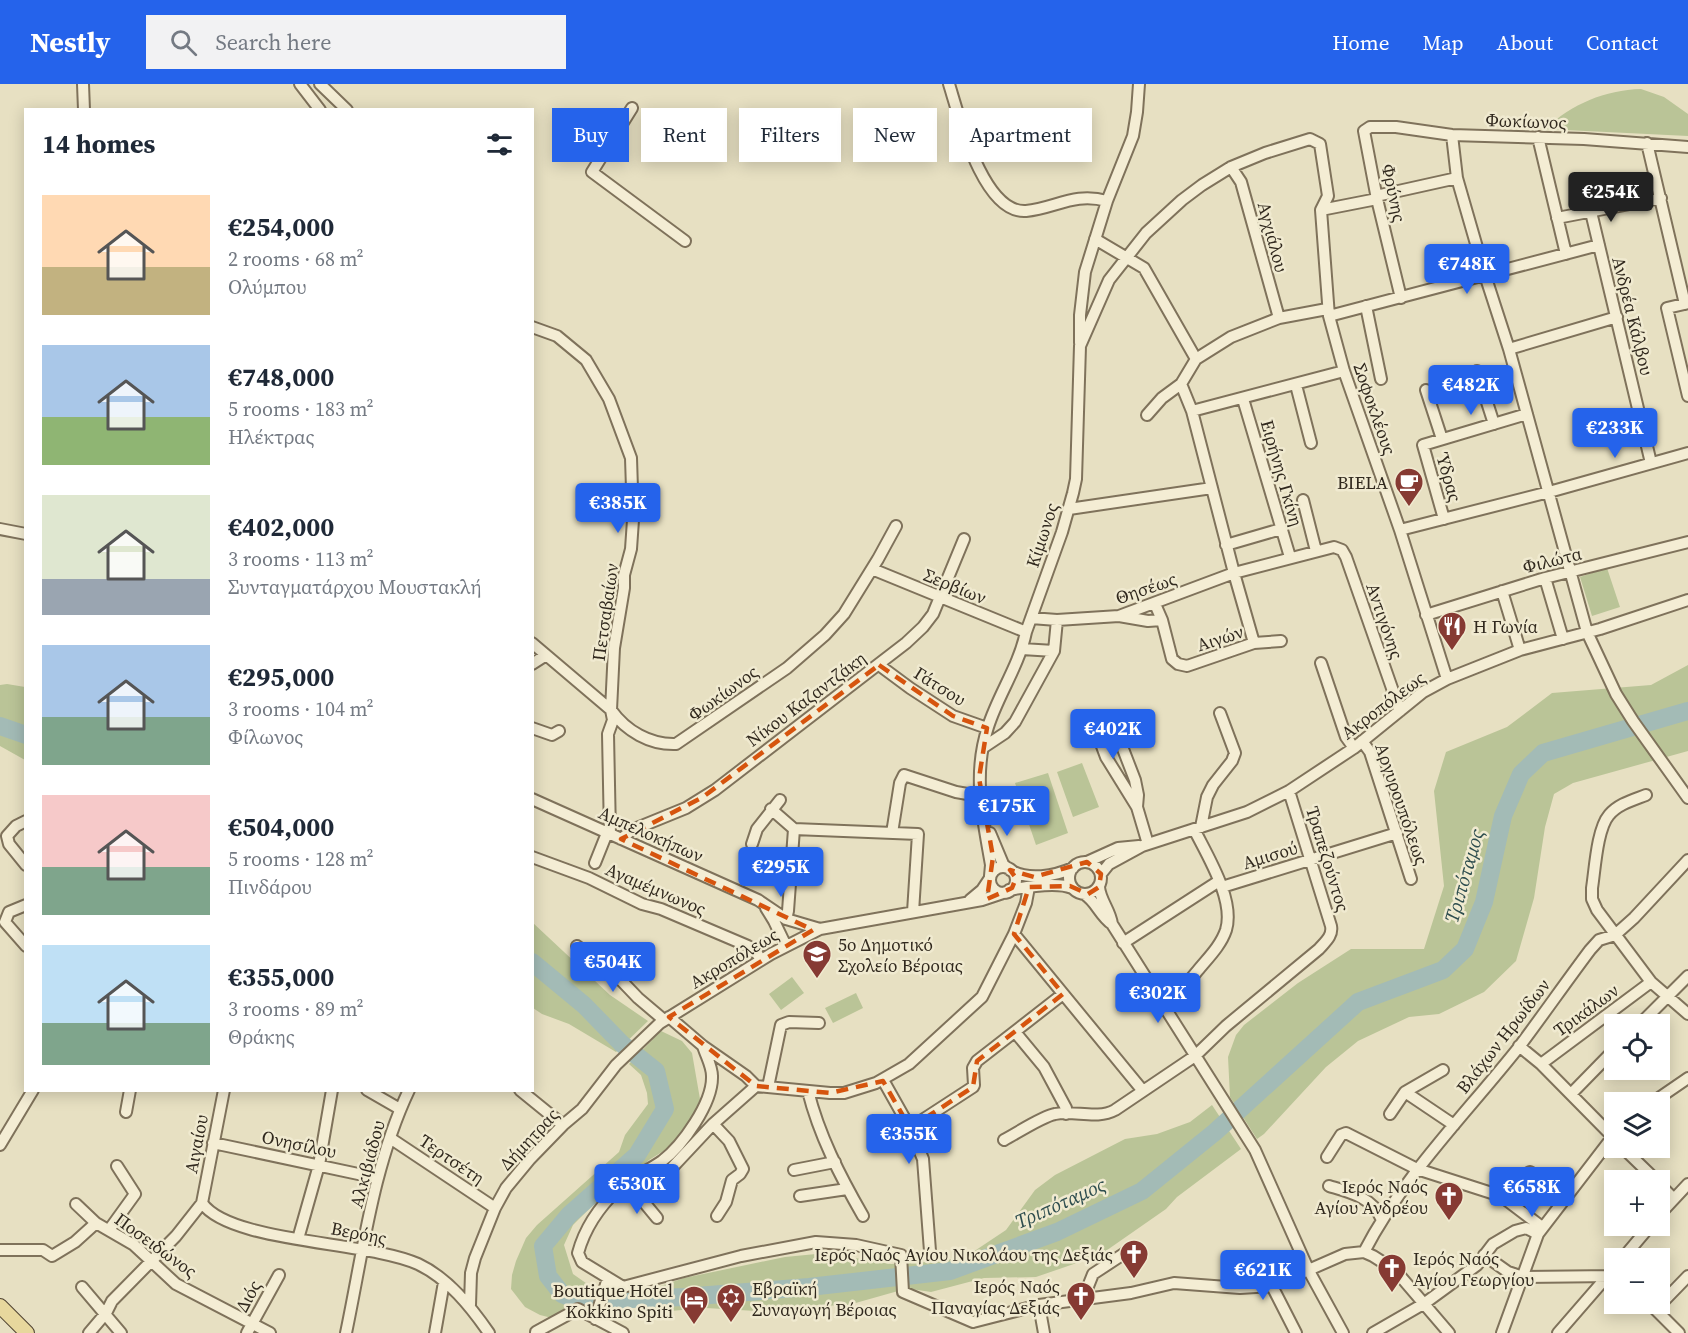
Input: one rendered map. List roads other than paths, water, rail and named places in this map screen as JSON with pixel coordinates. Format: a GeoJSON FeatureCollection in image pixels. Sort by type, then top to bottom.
{"type":"FeatureCollection","features":[{"type":"Feature","properties":{"kind":"main road"},"geometry":{"type":"LineString","coordinates":[[0,1306],[27,1333]]}},
{"type":"Feature","properties":{"kind":"street"},"geometry":{"type":"LineString","coordinates":[[83,84],[84,108]]}},
{"type":"Feature","properties":{"kind":"street"},"geometry":{"type":"LineString","coordinates":[[300,84],[318,108]]}},
{"type":"Feature","properties":{"kind":"street"},"geometry":{"type":"LineString","coordinates":[[320,84],[345,108]]}},
{"type":"Feature","properties":{"kind":"street"},"geometry":{"type":"LineString","coordinates":[[949,84],[967,139],[991,191],[1001,202],[1011,209],[1024,211],[1090,196],[1107,201]]}},
{"type":"Feature","properties":{"kind":"street"},"geometry":{"type":"LineString","coordinates":[[1080,346],[1084,272],[1107,201],[1133,136],[1139,84]]}},
{"type":"Feature","properties":{"kind":"street"},"geometry":{"type":"LineString","coordinates":[[632,108],[592,172],[685,241]]}},
{"type":"Feature","properties":{"kind":"street","name":"Φωκίωνος"},"geometry":{"type":"LineString","coordinates":[[1364,131],[1370,127],[1396,127],[1452,135],[1538,137],[1688,147]]}},
{"type":"Feature","properties":{"kind":"street","name":"Φρύνης"},"geometry":{"type":"LineString","coordinates":[[1364,131],[1401,298]]}},
{"type":"Feature","properties":{"kind":"street"},"geometry":{"type":"LineString","coordinates":[[1452,135],[1456,178],[1509,348],[1587,632],[1597,656],[1633,721],[1687,796]]}},
{"type":"Feature","properties":{"kind":"street"},"geometry":{"type":"LineString","coordinates":[[1538,137],[1566,254]]}},
{"type":"Feature","properties":{"kind":"street","name":"Σοφοκλέους"},"geometry":{"type":"LineString","coordinates":[[1231,167],[1265,153],[1310,139],[1320,144],[1328,196],[1321,210],[1328,312],[1344,371],[1400,530],[1447,679]]}},
{"type":"Feature","properties":{"kind":"street"},"geometry":{"type":"LineString","coordinates":[[1647,143],[1687,304],[1667,308],[1688,396]]}},
{"type":"Feature","properties":{"kind":"street"},"geometry":{"type":"LineString","coordinates":[[1125,257],[1146,233],[1182,200],[1231,167]]}},
{"type":"Feature","properties":{"kind":"street","name":"Αγχιάλου"},"geometry":{"type":"LineString","coordinates":[[1231,167],[1241,182],[1279,318]]}},
{"type":"Feature","properties":{"kind":"street"},"geometry":{"type":"LineString","coordinates":[[1321,210],[1456,178]]}},
{"type":"Feature","properties":{"kind":"street"},"geometry":{"type":"LineString","coordinates":[[1557,218],[1660,198]]}},
{"type":"Feature","properties":{"kind":"street","name":"Ανδρέα Κάλβου"},"geometry":{"type":"LineString","coordinates":[[1591,212],[1651,463]]}},
{"type":"Feature","properties":{"kind":"street"},"geometry":{"type":"LineString","coordinates":[[1095,239],[1144,268],[1196,359]]}},
{"type":"Feature","properties":{"kind":"street"},"geometry":{"type":"LineString","coordinates":[[1147,415],[1162,398],[1181,384],[1196,359],[1231,337],[1279,318],[1366,306],[1599,245]]}},
{"type":"Feature","properties":{"kind":"street","name":"Κίμωνος"},"geometry":{"type":"LineString","coordinates":[[990,877],[991,866],[979,796],[979,778],[987,728],[1022,649],[1069,509],[1076,479],[1080,346],[1109,280],[1125,257]]}},
{"type":"Feature","properties":{"kind":"street"},"geometry":{"type":"LineString","coordinates":[[1366,306],[1381,379]]}},
{"type":"Feature","properties":{"kind":"street"},"geometry":{"type":"LineString","coordinates":[[1509,348],[1617,317]]}},
{"type":"Feature","properties":{"kind":"street","name":"Πετσαβαίων"},"geometry":{"type":"LineString","coordinates":[[534,328],[557,336],[586,360],[609,399],[631,458],[633,520],[631,549],[624,575],[614,648],[611,710],[613,720],[608,734],[609,833]]}},
{"type":"Feature","properties":{"kind":"street"},"geometry":{"type":"LineString","coordinates":[[1192,411],[1344,371]]}},
{"type":"Feature","properties":{"kind":"street"},"geometry":{"type":"LineString","coordinates":[[1477,371],[1494,424]]}},
{"type":"Feature","properties":{"kind":"street"},"geometry":{"type":"LineString","coordinates":[[1181,384],[1192,411],[1254,643]]}},
{"type":"Feature","properties":{"kind":"street"},"geometry":{"type":"LineString","coordinates":[[1296,385],[1311,443]]}},
{"type":"Feature","properties":{"kind":"street","name":"Ύδρας"},"geometry":{"type":"LineString","coordinates":[[1426,390],[1442,439],[1423,445],[1444,519]]}},
{"type":"Feature","properties":{"kind":"street","name":"Ειρήνης Γκίνη"},"geometry":{"type":"LineString","coordinates":[[1243,399],[1290,557]]}},
{"type":"Feature","properties":{"kind":"street"},"geometry":{"type":"LineString","coordinates":[[1442,439],[1527,414]]}},
{"type":"Feature","properties":{"kind":"street"},"geometry":{"type":"LineString","coordinates":[[1400,530],[1550,492],[1688,453]]}},
{"type":"Feature","properties":{"kind":"street"},"geometry":{"type":"LineString","coordinates":[[1069,509],[1212,488]]}},
{"type":"Feature","properties":{"kind":"street"},"geometry":{"type":"LineString","coordinates":[[1303,500],[1316,551]]}},
{"type":"Feature","properties":{"kind":"street","name":"Φωκίωνος"},"geometry":{"type":"LineString","coordinates":[[534,645],[611,710],[620,723],[662,745],[676,744],[781,672],[812,647],[844,614],[896,526]]}},
{"type":"Feature","properties":{"kind":"street"},"geometry":{"type":"LineString","coordinates":[[1226,545],[1281,529]]}},
{"type":"Feature","properties":{"kind":"street"},"geometry":{"type":"LineString","coordinates":[[0,530],[24,534]]}},
{"type":"Feature","properties":{"kind":"street","name":"Νίκου Καζαντζάκη"},"geometry":{"type":"LineString","coordinates":[[621,839],[632,830],[686,808],[709,794],[879,665],[923,627],[933,614],[964,539]]}},
{"type":"Feature","properties":{"kind":"street","name":"Φιλώτα"},"geometry":{"type":"LineString","coordinates":[[1426,615],[1545,578],[1688,542]]}},
{"type":"Feature","properties":{"kind":"street","name":"Θησέως"},"geometry":{"type":"LineString","coordinates":[[1031,618],[1057,620],[1119,616],[1234,573],[1335,547]]}},
{"type":"Feature","properties":{"kind":"street","name":"Αντιγόνης"},"geometry":{"type":"LineString","coordinates":[[1335,547],[1342,550],[1346,557],[1400,711]]}},
{"type":"Feature","properties":{"kind":"street","name":"Σερβίων"},"geometry":{"type":"LineString","coordinates":[[872,569],[1026,632]]}},
{"type":"Feature","properties":{"kind":"street"},"geometry":{"type":"LineString","coordinates":[[1545,578],[1563,639]]}},
{"type":"Feature","properties":{"kind":"street"},"geometry":{"type":"LineString","coordinates":[[1502,591],[1520,650]]}},
{"type":"Feature","properties":{"kind":"street","name":"Ακροπόλεως"},"geometry":{"type":"LineString","coordinates":[[1101,874],[1109,864],[1145,845],[1247,812],[1290,791],[1358,744],[1423,692],[1447,679],[1520,650],[1587,632],[1688,600]]}},
{"type":"Feature","properties":{"kind":"street"},"geometry":{"type":"LineString","coordinates":[[1119,616],[1148,621],[1162,620],[1155,604]]}},
{"type":"Feature","properties":{"kind":"street"},"geometry":{"type":"LineString","coordinates":[[984,747],[1005,733],[1015,722],[1054,651],[1057,620]]}},
{"type":"Feature","properties":{"kind":"street","name":"Αιγών"},"geometry":{"type":"LineString","coordinates":[[1162,620],[1172,659],[1178,664],[1187,666],[1254,643],[1281,641]]}},
{"type":"Feature","properties":{"kind":"street"},"geometry":{"type":"LineString","coordinates":[[1022,649],[1054,651]]}},
{"type":"Feature","properties":{"kind":"street"},"geometry":{"type":"LineString","coordinates":[[534,663],[546,655]]}},
{"type":"Feature","properties":{"kind":"street","name":"Αργυρουπόλεως"},"geometry":{"type":"LineString","coordinates":[[1321,663],[1346,737],[1370,752],[1411,879]]}},
{"type":"Feature","properties":{"kind":"street","name":"Γάτσου"},"geometry":{"type":"LineString","coordinates":[[879,665],[953,716],[987,728]]}},
{"type":"Feature","properties":{"kind":"street"},"geometry":{"type":"LineString","coordinates":[[1164,1006],[1175,998],[1220,942],[1226,929],[1228,912],[1221,884],[1198,828],[1207,797],[1235,753],[1220,713]]}},
{"type":"Feature","properties":{"kind":"street"},"geometry":{"type":"LineString","coordinates":[[1118,720],[1116,727],[1118,736],[1135,780],[1138,795],[1137,807],[1145,845]]}},
{"type":"Feature","properties":{"kind":"street"},"geometry":{"type":"LineString","coordinates":[[1093,722],[1106,757],[1137,807]]}},
{"type":"Feature","properties":{"kind":"street"},"geometry":{"type":"LineString","coordinates":[[534,729],[552,735],[559,731]]}},
{"type":"Feature","properties":{"kind":"street"},"geometry":{"type":"LineString","coordinates":[[892,833],[900,783],[904,775],[956,792],[979,796]]}},
{"type":"Feature","properties":{"kind":"street","name":"Τραπεζούντος"},"geometry":{"type":"LineString","coordinates":[[1195,1056],[1233,1019],[1319,949],[1331,935],[1329,919],[1290,791]]}},
{"type":"Feature","properties":{"kind":"street"},"geometry":{"type":"LineString","coordinates":[[1646,795],[1626,802],[1607,816],[1602,828],[1592,898],[1597,910],[1651,982],[1688,1014]]}},
{"type":"Feature","properties":{"kind":"street","name":"Αμπελοκήπων"},"geometry":{"type":"LineString","coordinates":[[534,800],[759,902],[786,919],[820,929]]}},
{"type":"Feature","properties":{"kind":"street"},"geometry":{"type":"LineString","coordinates":[[752,844],[771,808],[780,800]]}},
{"type":"Feature","properties":{"kind":"street"},"geometry":{"type":"LineString","coordinates":[[771,808],[794,829],[918,834],[913,912]]}},
{"type":"Feature","properties":{"kind":"street"},"geometry":{"type":"LineString","coordinates":[[24,822],[16,826],[7,836],[9,844],[24,863]]}},
{"type":"Feature","properties":{"kind":"street","name":"Κίμωνος"},"geometry":{"type":"LineString","coordinates":[[985,822],[1003,864],[1009,869]]}},
{"type":"Feature","properties":{"kind":"street"},"geometry":{"type":"LineString","coordinates":[[790,943],[786,919],[794,829]]}},
{"type":"Feature","properties":{"kind":"street"},"geometry":{"type":"LineString","coordinates":[[595,863],[609,833]]}},
{"type":"Feature","properties":{"kind":"street","name":"Αμισού"},"geometry":{"type":"LineString","coordinates":[[1123,943],[1221,884],[1311,860],[1397,833]]}},
{"type":"Feature","properties":{"kind":"street","name":"Ακροπόλεως"},"geometry":{"type":"LineString","coordinates":[[1088,862],[1118,848],[1145,845]]}},
{"type":"Feature","properties":{"kind":"street","name":"Αγαμέμνωνος"},"geometry":{"type":"LineString","coordinates":[[534,858],[589,878],[642,904],[661,909],[748,946],[766,957]]}},
{"type":"Feature","properties":{"kind":"street","name":"Βλάχων Ηρωίδων"},"geometry":{"type":"LineString","coordinates":[[1364,1252],[1382,1218],[1417,1169],[1519,1046],[1590,950],[1599,940],[1615,935],[1634,918],[1688,860]]}},
{"type":"Feature","properties":{"kind":"street"},"geometry":{"type":"LineString","coordinates":[[970,900],[982,890],[999,867],[1018,874],[1034,876],[1073,868],[1079,863],[1088,862],[1096,866],[1101,874],[1098,891],[1111,915],[1112,924],[1255,1150],[1309,1271],[1343,1333]]}},
{"type":"Feature","properties":{"kind":"street"},"geometry":{"type":"LineString","coordinates":[[1073,868],[1069,878],[1072,888],[1089,897],[1102,917],[1112,924]]}},
{"type":"Feature","properties":{"kind":"street"},"geometry":{"type":"LineString","coordinates":[[990,877],[994,889],[1008,891],[1015,880],[1009,869]]}},
{"type":"Feature","properties":{"kind":"street","name":"Ακροπόλεως"},"geometry":{"type":"LineString","coordinates":[[664,1020],[766,957],[820,929],[985,899],[1029,887],[1068,886],[1072,888]]}},
{"type":"Feature","properties":{"kind":"street"},"geometry":{"type":"LineString","coordinates":[[577,946],[617,976],[664,1020],[746,1076],[756,1086],[844,1092],[883,1080],[909,1064],[979,1001],[988,988],[1014,934],[1026,903],[1029,887]]}},
{"type":"Feature","properties":{"kind":"street"},"geometry":{"type":"LineString","coordinates":[[1084,894],[1092,893],[1099,887]]}},
{"type":"Feature","properties":{"kind":"street"},"geometry":{"type":"LineString","coordinates":[[759,902],[771,916],[780,934],[790,943]]}},
{"type":"Feature","properties":{"kind":"street"},"geometry":{"type":"LineString","coordinates":[[24,906],[9,912],[5,922],[24,944]]}},
{"type":"Feature","properties":{"kind":"street"},"geometry":{"type":"LineString","coordinates":[[766,957],[778,943],[780,934]]}},
{"type":"Feature","properties":{"kind":"street"},"geometry":{"type":"LineString","coordinates":[[1014,934],[1143,1091]]}},
{"type":"Feature","properties":{"kind":"street"},"geometry":{"type":"LineString","coordinates":[[1650,1014],[1688,976]]}},
{"type":"Feature","properties":{"kind":"street","name":"Τρικάλων"},"geometry":{"type":"LineString","coordinates":[[1540,1064],[1651,982]]}},
{"type":"Feature","properties":{"kind":"street"},"geometry":{"type":"LineString","coordinates":[[910,1128],[974,1086],[972,1072],[974,1064],[1063,994]]}},
{"type":"Feature","properties":{"kind":"street","name":"Δήμητρας"},"geometry":{"type":"LineString","coordinates":[[470,1305],[471,1273],[495,1208],[506,1188],[530,1159],[582,1109],[616,1065],[664,1020]]}},
{"type":"Feature","properties":{"kind":"street"},"geometry":{"type":"LineString","coordinates":[[768,1087],[781,1025],[789,1022],[819,1023]]}},
{"type":"Feature","properties":{"kind":"street"},"geometry":{"type":"LineString","coordinates":[[1015,1032],[1044,1067],[1066,1108],[1066,1114]]}},
{"type":"Feature","properties":{"kind":"street"},"geometry":{"type":"LineString","coordinates":[[703,1046],[711,1068],[712,1083],[691,1131],[664,1159],[622,1186],[606,1201],[593,1219],[578,1253],[580,1259],[623,1287],[741,1256],[816,1242],[856,1245],[901,1255],[903,1292],[972,1328],[1039,1305],[1131,1293],[1174,1283],[1240,1288],[1272,1286],[1345,1254],[1364,1252],[1395,1270],[1449,1333]]}},
{"type":"Feature","properties":{"kind":"street"},"geometry":{"type":"LineString","coordinates":[[1519,1046],[1604,1127]]}},
{"type":"Feature","properties":{"kind":"street"},"geometry":{"type":"LineString","coordinates":[[1004,1140],[1054,1114],[1110,1112],[1195,1056]]}},
{"type":"Feature","properties":{"kind":"street"},"geometry":{"type":"LineString","coordinates":[[1571,1094],[1604,1060]]}},
{"type":"Feature","properties":{"kind":"street"},"geometry":{"type":"LineString","coordinates":[[1390,1113],[1405,1092],[1443,1070]]}},
{"type":"Feature","properties":{"kind":"street"},"geometry":{"type":"LineString","coordinates":[[1668,1092],[1688,1078]]}},
{"type":"Feature","properties":{"kind":"street"},"geometry":{"type":"LineString","coordinates":[[883,1080],[921,1153],[924,1165],[930,1251]]}},
{"type":"Feature","properties":{"kind":"street"},"geometry":{"type":"LineString","coordinates":[[657,1218],[638,1195],[668,1172],[713,1124],[756,1086]]}},
{"type":"Feature","properties":{"kind":"street"},"geometry":{"type":"LineString","coordinates":[[808,1091],[816,1121],[863,1216]]}},
{"type":"Feature","properties":{"kind":"street"},"geometry":{"type":"LineString","coordinates":[[0,1145],[32,1092]]}},
{"type":"Feature","properties":{"kind":"street"},"geometry":{"type":"LineString","coordinates":[[126,1112],[130,1092]]}},
{"type":"Feature","properties":{"kind":"street","name":"Αιγαίου"},"geometry":{"type":"LineString","coordinates":[[202,1203],[224,1092]]}},
{"type":"Feature","properties":{"kind":"street"},"geometry":{"type":"LineString","coordinates":[[298,1239],[319,1165],[332,1092]]}},
{"type":"Feature","properties":{"kind":"street"},"geometry":{"type":"LineString","coordinates":[[370,1092],[400,1109]]}},
{"type":"Feature","properties":{"kind":"street","name":"Αλκιβιάδου"},"geometry":{"type":"LineString","coordinates":[[346,1333],[377,1178],[400,1109],[408,1092]]}},
{"type":"Feature","properties":{"kind":"street"},"geometry":{"type":"LineString","coordinates":[[522,1092],[563,1125]]}},
{"type":"Feature","properties":{"kind":"street"},"geometry":{"type":"LineString","coordinates":[[1405,1092],[1454,1125]]}},
{"type":"Feature","properties":{"kind":"street"},"geometry":{"type":"LineString","coordinates":[[713,1124],[729,1141],[743,1169],[742,1173],[732,1180],[726,1202],[717,1216]]}},
{"type":"Feature","properties":{"kind":"street"},"geometry":{"type":"LineString","coordinates":[[1327,1157],[1341,1135],[1351,1134],[1417,1169],[1501,1196],[1540,1231]]}},
{"type":"Feature","properties":{"kind":"street","name":"Τερτσέτη"},"geometry":{"type":"LineString","coordinates":[[390,1138],[495,1208]]}},
{"type":"Feature","properties":{"kind":"street","name":"Ονησίλου"},"geometry":{"type":"LineString","coordinates":[[213,1143],[377,1178]]}},
{"type":"Feature","properties":{"kind":"street"},"geometry":{"type":"LineString","coordinates":[[1515,1333],[1503,1331],[1540,1231],[1604,1148]]}},
{"type":"Feature","properties":{"kind":"street"},"geometry":{"type":"LineString","coordinates":[[1633,1158],[1645,1170]]}},
{"type":"Feature","properties":{"kind":"street"},"geometry":{"type":"LineString","coordinates":[[794,1170],[835,1162]]}},
{"type":"Feature","properties":{"kind":"street"},"geometry":{"type":"LineString","coordinates":[[108,1230],[135,1194],[117,1166]]}},
{"type":"Feature","properties":{"kind":"street"},"geometry":{"type":"LineString","coordinates":[[1501,1196],[1522,1176],[1530,1172],[1564,1200]]}},
{"type":"Feature","properties":{"kind":"street"},"geometry":{"type":"LineString","coordinates":[[1670,1202],[1688,1184]]}},
{"type":"Feature","properties":{"kind":"street"},"geometry":{"type":"LineString","coordinates":[[1329,1186],[1370,1202],[1382,1218]]}},
{"type":"Feature","properties":{"kind":"street"},"geometry":{"type":"LineString","coordinates":[[800,1196],[848,1189]]}},
{"type":"Feature","properties":{"kind":"street"},"geometry":{"type":"LineString","coordinates":[[1670,1195],[1673,1198]]}},
{"type":"Feature","properties":{"kind":"street"},"geometry":{"type":"LineString","coordinates":[[89,1333],[106,1313],[112,1301],[176,1236],[202,1203]]}},
{"type":"Feature","properties":{"kind":"street","name":"Βερόης"},"geometry":{"type":"LineString","coordinates":[[202,1203],[207,1211],[215,1216],[243,1228],[298,1239],[363,1248],[420,1264],[470,1305],[489,1333]]}},
{"type":"Feature","properties":{"kind":"street","name":"Ποσειδώνος"},"geometry":{"type":"LineString","coordinates":[[76,1204],[96,1223],[134,1245],[176,1284],[249,1329],[270,1333]]}},
{"type":"Feature","properties":{"kind":"street"},"geometry":{"type":"LineString","coordinates":[[0,1250],[43,1250],[52,1256],[75,1242],[96,1223]]}},
{"type":"Feature","properties":{"kind":"street"},"geometry":{"type":"LineString","coordinates":[[1373,1333],[1425,1303],[1477,1265],[1493,1244],[1515,1231],[1526,1228],[1540,1231]]}},
{"type":"Feature","properties":{"kind":"street"},"geometry":{"type":"LineString","coordinates":[[1631,1248],[1642,1236]]}},
{"type":"Feature","properties":{"kind":"street"},"geometry":{"type":"LineString","coordinates":[[1083,1299],[1093,1274],[1125,1253]]}},
{"type":"Feature","properties":{"kind":"street"},"geometry":{"type":"LineString","coordinates":[[1484,1255],[1508,1272],[1523,1277],[1604,1273]]}},
{"type":"Feature","properties":{"kind":"street","name":"Διός"},"geometry":{"type":"LineString","coordinates":[[249,1329],[279,1275]]}},
{"type":"Feature","properties":{"kind":"street"},"geometry":{"type":"LineString","coordinates":[[1670,1291],[1688,1276]]}},
{"type":"Feature","properties":{"kind":"street"},"geometry":{"type":"LineString","coordinates":[[595,1318],[608,1278]]}},
{"type":"Feature","properties":{"kind":"street"},"geometry":{"type":"LineString","coordinates":[[435,1333],[444,1282]]}},
{"type":"Feature","properties":{"kind":"street"},"geometry":{"type":"LineString","coordinates":[[1558,1333],[1604,1282]]}},
{"type":"Feature","properties":{"kind":"street"},"geometry":{"type":"LineString","coordinates":[[1272,1286],[1296,1333]]}},
{"type":"Feature","properties":{"kind":"street"},"geometry":{"type":"LineString","coordinates":[[82,1287],[121,1333]]}},
{"type":"Feature","properties":{"kind":"street"},"geometry":{"type":"LineString","coordinates":[[1039,1305],[1044,1333]]}},
{"type":"Feature","properties":{"kind":"street"},"geometry":{"type":"LineString","coordinates":[[536,1333],[578,1309],[623,1333]]}},
{"type":"Feature","properties":{"kind":"street"},"geometry":{"type":"LineString","coordinates":[[1661,1314],[1679,1333]]}},
{"type":"Feature","properties":{"kind":"waterway","name":"Τριπόταμος"},"geometry":{"type":"LineString","coordinates":[[534,964],[584,1005],[622,1044],[656,1071],[665,1109],[637,1155],[569,1215],[543,1246],[548,1276],[562,1294],[580,1301],[685,1297],[809,1287],[950,1271],[1057,1232],[1142,1191],[1215,1132],[1358,1002],[1443,970],[1465,949],[1484,902],[1503,816],[1521,774],[1543,753],[1688,711]]}},
{"type":"Feature","properties":{"kind":"waterway","name":"Τριπόταμος"},"geometry":{"type":"LineString","coordinates":[[0,726],[24,734]]}},
{"type":"Feature","properties":{"kind":"place","name":"BIELA"},"geometry":{"type":"Point","coordinates":[1409,508]}},
{"type":"Feature","properties":{"kind":"place","name":"Η Γωνία"},"geometry":{"type":"Point","coordinates":[1452,652]}},
{"type":"Feature","properties":{"kind":"place","name":"5ο Δημοτικό Σχολείο Βέροιας"},"geometry":{"type":"Point","coordinates":[817,980]}},
{"type":"Feature","properties":{"kind":"place","name":"Ιερός Ναός Αγίου Ανδρέου"},"geometry":{"type":"Point","coordinates":[1449,1222]}},
{"type":"Feature","properties":{"kind":"place","name":"Ιερός Ναός Αγίου Νικολάου της Δεξιάς"},"geometry":{"type":"Point","coordinates":[1134,1280]}},
{"type":"Feature","properties":{"kind":"place","name":"Ιερός Ναός Αγίου Γεωργίου"},"geometry":{"type":"Point","coordinates":[1392,1294]}},
{"type":"Feature","properties":{"kind":"place","name":"Ιερός Ναός Παναγίας Δεξιάς"},"geometry":{"type":"Point","coordinates":[1081,1322]}},
{"type":"Feature","properties":{"kind":"place","name":"Εβραϊκή Συναγωγή Βέροιας"},"geometry":{"type":"Point","coordinates":[731,1324]}},
{"type":"Feature","properties":{"kind":"place","name":"Boutique Hotel Kokkino Spiti"},"geometry":{"type":"Point","coordinates":[694,1326]}}]}
